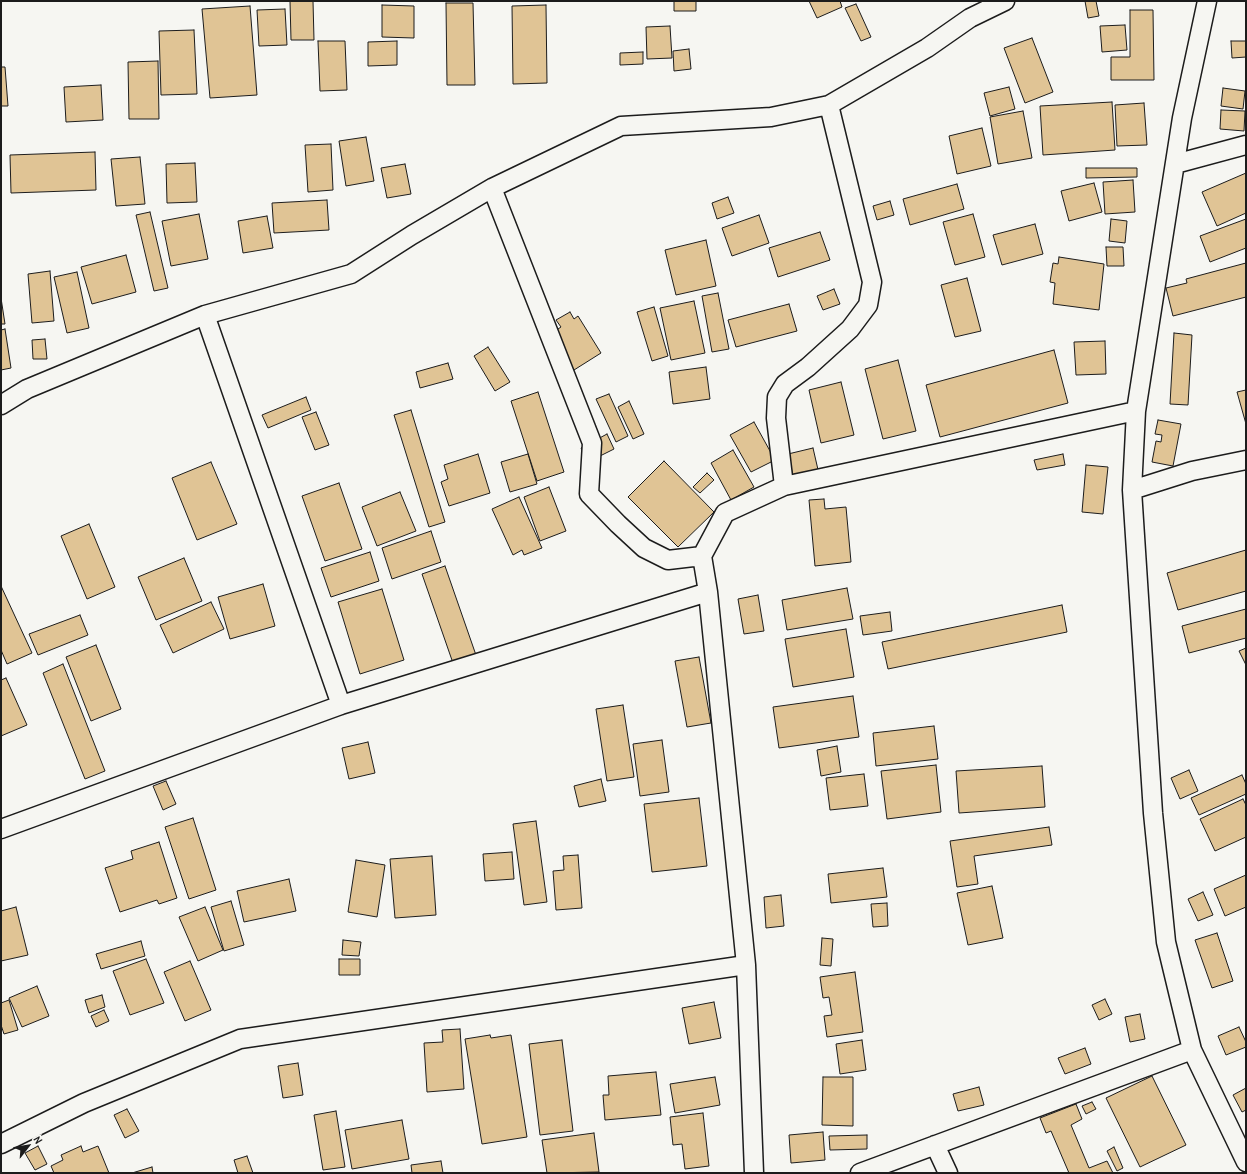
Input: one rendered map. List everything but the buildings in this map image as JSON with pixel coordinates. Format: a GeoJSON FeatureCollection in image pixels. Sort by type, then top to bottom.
{"type":"FeatureCollection","features":[{"type":"Feature","properties":{"kind":"street"},"geometry":{"type":"LineString","coordinates":[[1,405],[27,389],[205,315],[351,274],[412,235],[492,188],[622,126],[771,117],[829,105],[927,48],[970,18],[1005,1]]}},
{"type":"Feature","properties":{"kind":"street"},"geometry":{"type":"LineString","coordinates":[[1207,1],[1182,118],[1136,411],[1132,490],[1152,805],[1166,942],[1192,1050],[1246,1162]]}},
{"type":"Feature","properties":{"kind":"street"},"geometry":{"type":"LineString","coordinates":[[784,486],[776,418],[777,397],[785,384],[808,367],[850,329],[868,305],[872,282],[829,105]]}},
{"type":"Feature","properties":{"kind":"street"},"geometry":{"type":"LineString","coordinates":[[1175,164],[1246,145]]}},
{"type":"Feature","properties":{"kind":"street"},"geometry":{"type":"LineString","coordinates":[[492,188],[592,443],[589,494],[644,548],[668,560],[702,556]]}},
{"type":"Feature","properties":{"kind":"street"},"geometry":{"type":"LineString","coordinates":[[205,315],[342,705]]}},
{"type":"Feature","properties":{"kind":"street"},"geometry":{"type":"LineString","coordinates":[[754,1173],[746,965],[708,592],[702,556],[725,513],[784,486],[1136,411]]}},
{"type":"Feature","properties":{"kind":"street"},"geometry":{"type":"LineString","coordinates":[[1132,490],[1192,471],[1246,460]]}},
{"type":"Feature","properties":{"kind":"street"},"geometry":{"type":"LineString","coordinates":[[1,829],[342,705],[708,592]]}},
{"type":"Feature","properties":{"kind":"street"},"geometry":{"type":"LineString","coordinates":[[1,1144],[84,1103],[240,1039],[746,965]]}},
{"type":"Feature","properties":{"kind":"street"},"geometry":{"type":"LineString","coordinates":[[860,1173],[1192,1050]]}},
{"type":"Feature","properties":{"kind":"street"},"geometry":{"type":"LineString","coordinates":[[935,1145],[948,1173]]}}]}
